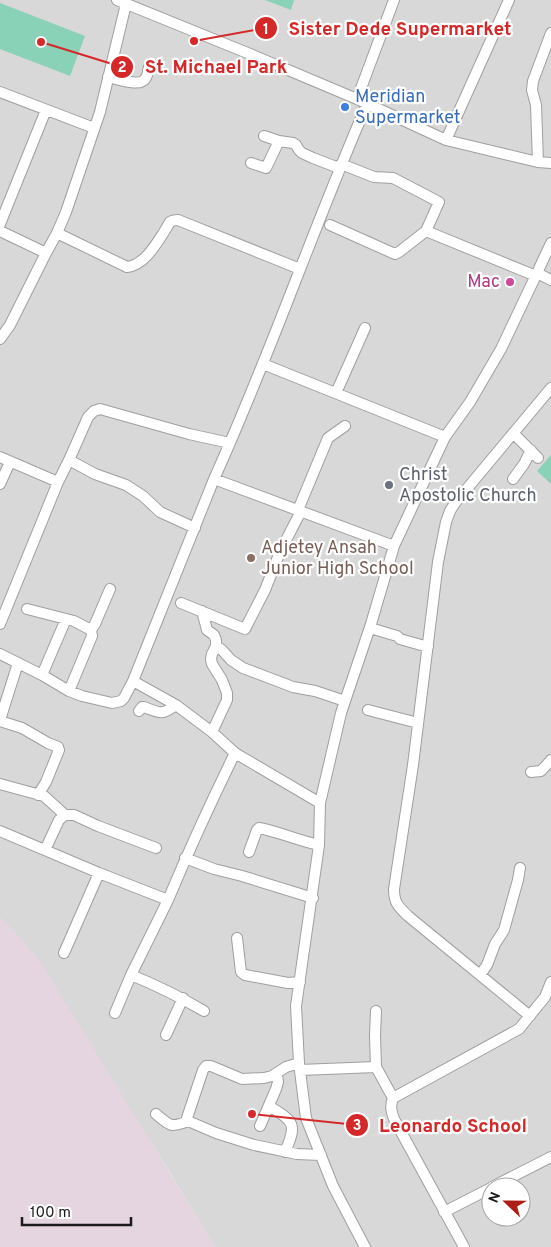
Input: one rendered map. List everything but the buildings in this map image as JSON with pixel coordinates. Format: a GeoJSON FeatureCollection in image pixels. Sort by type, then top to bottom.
{"type":"FeatureCollection","features":[{"type":"Feature","properties":{"kind":"street"},"geometry":{"type":"LineString","coordinates":[[356,99],[394,0]]}},
{"type":"Feature","properties":{"kind":"street"},"geometry":{"type":"LineString","coordinates":[[446,140],[509,0]]}},
{"type":"Feature","properties":{"kind":"street"},"geometry":{"type":"LineString","coordinates":[[0,339],[10,325],[66,212],[100,112],[122,2],[356,99],[446,140],[538,162],[551,163]]}},
{"type":"Feature","properties":{"kind":"street"},"geometry":{"type":"LineString","coordinates":[[538,162],[536,105],[532,90],[533,81],[551,33]]}},
{"type":"Feature","properties":{"kind":"street"},"geometry":{"type":"LineString","coordinates":[[108,77],[142,82],[146,78],[149,66]]}},
{"type":"Feature","properties":{"kind":"street"},"geometry":{"type":"LineString","coordinates":[[0,92],[94,128]]}},
{"type":"Feature","properties":{"kind":"street"},"geometry":{"type":"LineString","coordinates":[[0,654],[82,696],[112,703],[121,701],[124,698],[133,681],[214,479],[263,364],[340,166],[367,104]]}},
{"type":"Feature","properties":{"kind":"street"},"geometry":{"type":"LineString","coordinates":[[0,224],[46,110]]}},
{"type":"Feature","properties":{"kind":"street"},"geometry":{"type":"LineString","coordinates":[[264,136],[296,145],[302,153],[313,158],[374,177],[393,178],[439,202],[426,231],[395,254],[330,225]]}},
{"type":"Feature","properties":{"kind":"street"},"geometry":{"type":"LineString","coordinates":[[251,163],[266,168],[279,141]]}},
{"type":"Feature","properties":{"kind":"street"},"geometry":{"type":"LineString","coordinates":[[57,233],[127,267],[134,266],[140,262],[156,244],[170,222],[178,220],[300,269]]}},
{"type":"Feature","properties":{"kind":"street"},"geometry":{"type":"LineString","coordinates":[[0,231],[46,253]]}},
{"type":"Feature","properties":{"kind":"street"},"geometry":{"type":"LineString","coordinates":[[426,231],[551,280]]}},
{"type":"Feature","properties":{"kind":"street"},"geometry":{"type":"LineString","coordinates":[[365,1247],[333,1186],[306,1118],[300,1066],[296,1006],[320,845],[320,803],[345,701],[370,628],[394,546],[445,437],[470,402],[501,349],[551,243]]}},
{"type":"Feature","properties":{"kind":"street"},"geometry":{"type":"LineString","coordinates":[[336,393],[364,328]]}},
{"type":"Feature","properties":{"kind":"street"},"geometry":{"type":"LineString","coordinates":[[263,364],[445,437]]}},
{"type":"Feature","properties":{"kind":"street"},"geometry":{"type":"LineString","coordinates":[[530,1016],[408,916],[398,906],[394,897],[394,889],[413,764],[438,562],[446,522],[450,511],[551,388]]}},
{"type":"Feature","properties":{"kind":"street"},"geometry":{"type":"LineString","coordinates":[[1,620],[58,482],[70,460],[88,418],[94,411],[100,409],[189,434],[230,443]]}},
{"type":"Feature","properties":{"kind":"street"},"geometry":{"type":"LineString","coordinates":[[181,603],[245,629],[265,590],[328,438],[345,426]]}},
{"type":"Feature","properties":{"kind":"street"},"geometry":{"type":"LineString","coordinates":[[513,433],[535,454],[524,464],[513,480]]}},
{"type":"Feature","properties":{"kind":"street"},"geometry":{"type":"LineString","coordinates":[[0,457],[58,482]]}},
{"type":"Feature","properties":{"kind":"street"},"geometry":{"type":"LineString","coordinates":[[70,460],[95,474],[131,488],[160,512],[195,528]]}},
{"type":"Feature","properties":{"kind":"street"},"geometry":{"type":"LineString","coordinates":[[0,484],[10,462]]}},
{"type":"Feature","properties":{"kind":"street"},"geometry":{"type":"LineString","coordinates":[[214,479],[394,546]]}},
{"type":"Feature","properties":{"kind":"street"},"geometry":{"type":"LineString","coordinates":[[69,691],[92,636],[91,630],[110,589]]}},
{"type":"Feature","properties":{"kind":"street"},"geometry":{"type":"LineString","coordinates":[[28,610],[74,621],[91,630]]}},
{"type":"Feature","properties":{"kind":"street"},"geometry":{"type":"LineString","coordinates":[[202,611],[207,630],[214,635],[216,640],[216,646],[211,659],[212,664],[227,693],[227,700],[212,732]]}},
{"type":"Feature","properties":{"kind":"street"},"geometry":{"type":"LineString","coordinates":[[42,675],[66,619]]}},
{"type":"Feature","properties":{"kind":"street"},"geometry":{"type":"LineString","coordinates":[[370,628],[428,647]]}},
{"type":"Feature","properties":{"kind":"street"},"geometry":{"type":"LineString","coordinates":[[216,646],[243,668],[293,688],[315,691],[345,701]]}},
{"type":"Feature","properties":{"kind":"street"},"geometry":{"type":"LineString","coordinates":[[18,664],[2,703],[0,720],[22,728],[58,747],[59,750],[46,782],[38,795]]}},
{"type":"Feature","properties":{"kind":"street"},"geometry":{"type":"LineString","coordinates":[[133,681],[176,705],[212,732],[235,753],[320,803]]}},
{"type":"Feature","properties":{"kind":"street"},"geometry":{"type":"LineString","coordinates":[[139,711],[144,707],[160,713],[166,713],[176,705]]}},
{"type":"Feature","properties":{"kind":"street"},"geometry":{"type":"LineString","coordinates":[[368,710],[418,723]]}},
{"type":"Feature","properties":{"kind":"street"},"geometry":{"type":"LineString","coordinates":[[115,1013],[131,975],[168,900],[205,813],[235,753]]}},
{"type":"Feature","properties":{"kind":"street"},"geometry":{"type":"LineString","coordinates":[[531,772],[541,771],[551,760]]}},
{"type":"Feature","properties":{"kind":"street"},"geometry":{"type":"LineString","coordinates":[[0,784],[44,796],[65,815]]}},
{"type":"Feature","properties":{"kind":"street"},"geometry":{"type":"LineString","coordinates":[[45,850],[59,820],[65,815],[74,815],[156,848]]}},
{"type":"Feature","properties":{"kind":"street"},"geometry":{"type":"LineString","coordinates":[[249,852],[256,830],[259,828],[320,845]]}},
{"type":"Feature","properties":{"kind":"street"},"geometry":{"type":"LineString","coordinates":[[0,831],[168,900]]}},
{"type":"Feature","properties":{"kind":"street"},"geometry":{"type":"LineString","coordinates":[[186,858],[214,870],[242,876],[313,898]]}},
{"type":"Feature","properties":{"kind":"street"},"geometry":{"type":"LineString","coordinates":[[480,975],[504,930],[520,868]]}},
{"type":"Feature","properties":{"kind":"street"},"geometry":{"type":"LineString","coordinates":[[64,953],[99,873]]}},
{"type":"Feature","properties":{"kind":"street"},"geometry":{"type":"LineString","coordinates":[[237,938],[241,972],[245,975],[288,983],[300,982]]}},
{"type":"Feature","properties":{"kind":"street"},"geometry":{"type":"LineString","coordinates":[[131,975],[183,998],[204,1011]]}},
{"type":"Feature","properties":{"kind":"street"},"geometry":{"type":"LineString","coordinates":[[464,1247],[394,1119],[391,1104],[393,1098],[519,1029],[546,997],[551,982]]}},
{"type":"Feature","properties":{"kind":"street"},"geometry":{"type":"LineString","coordinates":[[166,1035],[183,998]]}},
{"type":"Feature","properties":{"kind":"street"},"geometry":{"type":"LineString","coordinates":[[376,1011],[376,1068],[393,1098]]}},
{"type":"Feature","properties":{"kind":"street"},"geometry":{"type":"LineString","coordinates":[[188,1121],[187,1118],[202,1070],[206,1066],[211,1066],[242,1079],[264,1078],[277,1074],[286,1068],[300,1066],[376,1068]]}},
{"type":"Feature","properties":{"kind":"street"},"geometry":{"type":"LineString","coordinates":[[260,1126],[278,1082],[277,1074]]}},
{"type":"Feature","properties":{"kind":"street"},"geometry":{"type":"LineString","coordinates":[[269,1106],[287,1117],[293,1128],[286,1152]]}},
{"type":"Feature","properties":{"kind":"street"},"geometry":{"type":"LineString","coordinates":[[156,1114],[172,1126],[188,1121],[216,1133],[254,1145],[297,1154],[321,1155]]}},
{"type":"Feature","properties":{"kind":"street"},"geometry":{"type":"LineString","coordinates":[[512,1177],[551,1157]]}},
{"type":"Feature","properties":{"kind":"street"},"geometry":{"type":"LineString","coordinates":[[444,1212],[481,1193]]}},
{"type":"Feature","properties":{"kind":"shaded area"},"geometry":{"type":"Polygon","coordinates":[[[0,0],[551,0],[551,1247],[215,1247],[166,1166],[15,932],[0,918],[0,0]]]}},
{"type":"Feature","properties":{"kind":"shaded area"},"geometry":{"type":"Polygon","coordinates":[[[0,918],[40,961],[215,1247],[0,1247],[0,918]]]}},
{"type":"Feature","properties":{"kind":"green space"},"geometry":{"type":"Polygon","coordinates":[[[265,0],[294,0],[291,10],[265,0]]]}},
{"type":"Feature","properties":{"kind":"green space"},"geometry":{"type":"Polygon","coordinates":[[[0,3],[85,36],[70,76],[0,49],[0,3]]]}},
{"type":"Feature","properties":{"kind":"green space"},"geometry":{"type":"Polygon","coordinates":[[[551,455],[551,484],[537,471],[551,455]]]}},
{"type":"Feature","properties":{"kind":"place","name":"Sister Dede Supermarket"},"geometry":{"type":"Point","coordinates":[194,41]}},
{"type":"Feature","properties":{"kind":"place","name":"St. Michael Park"},"geometry":{"type":"Point","coordinates":[41,42]}},
{"type":"Feature","properties":{"kind":"place","name":"Meridian Supermarket"},"geometry":{"type":"Point","coordinates":[345,107]}},
{"type":"Feature","properties":{"kind":"place","name":"Mac"},"geometry":{"type":"Point","coordinates":[510,282]}},
{"type":"Feature","properties":{"kind":"place","name":"Christ Apostolic Church"},"geometry":{"type":"Point","coordinates":[389,485]}},
{"type":"Feature","properties":{"kind":"place","name":"Adjetey Ansah Junior High School"},"geometry":{"type":"Point","coordinates":[251,558]}},
{"type":"Feature","properties":{"kind":"place","name":"Leonardo School"},"geometry":{"type":"Point","coordinates":[252,1114]}}]}
